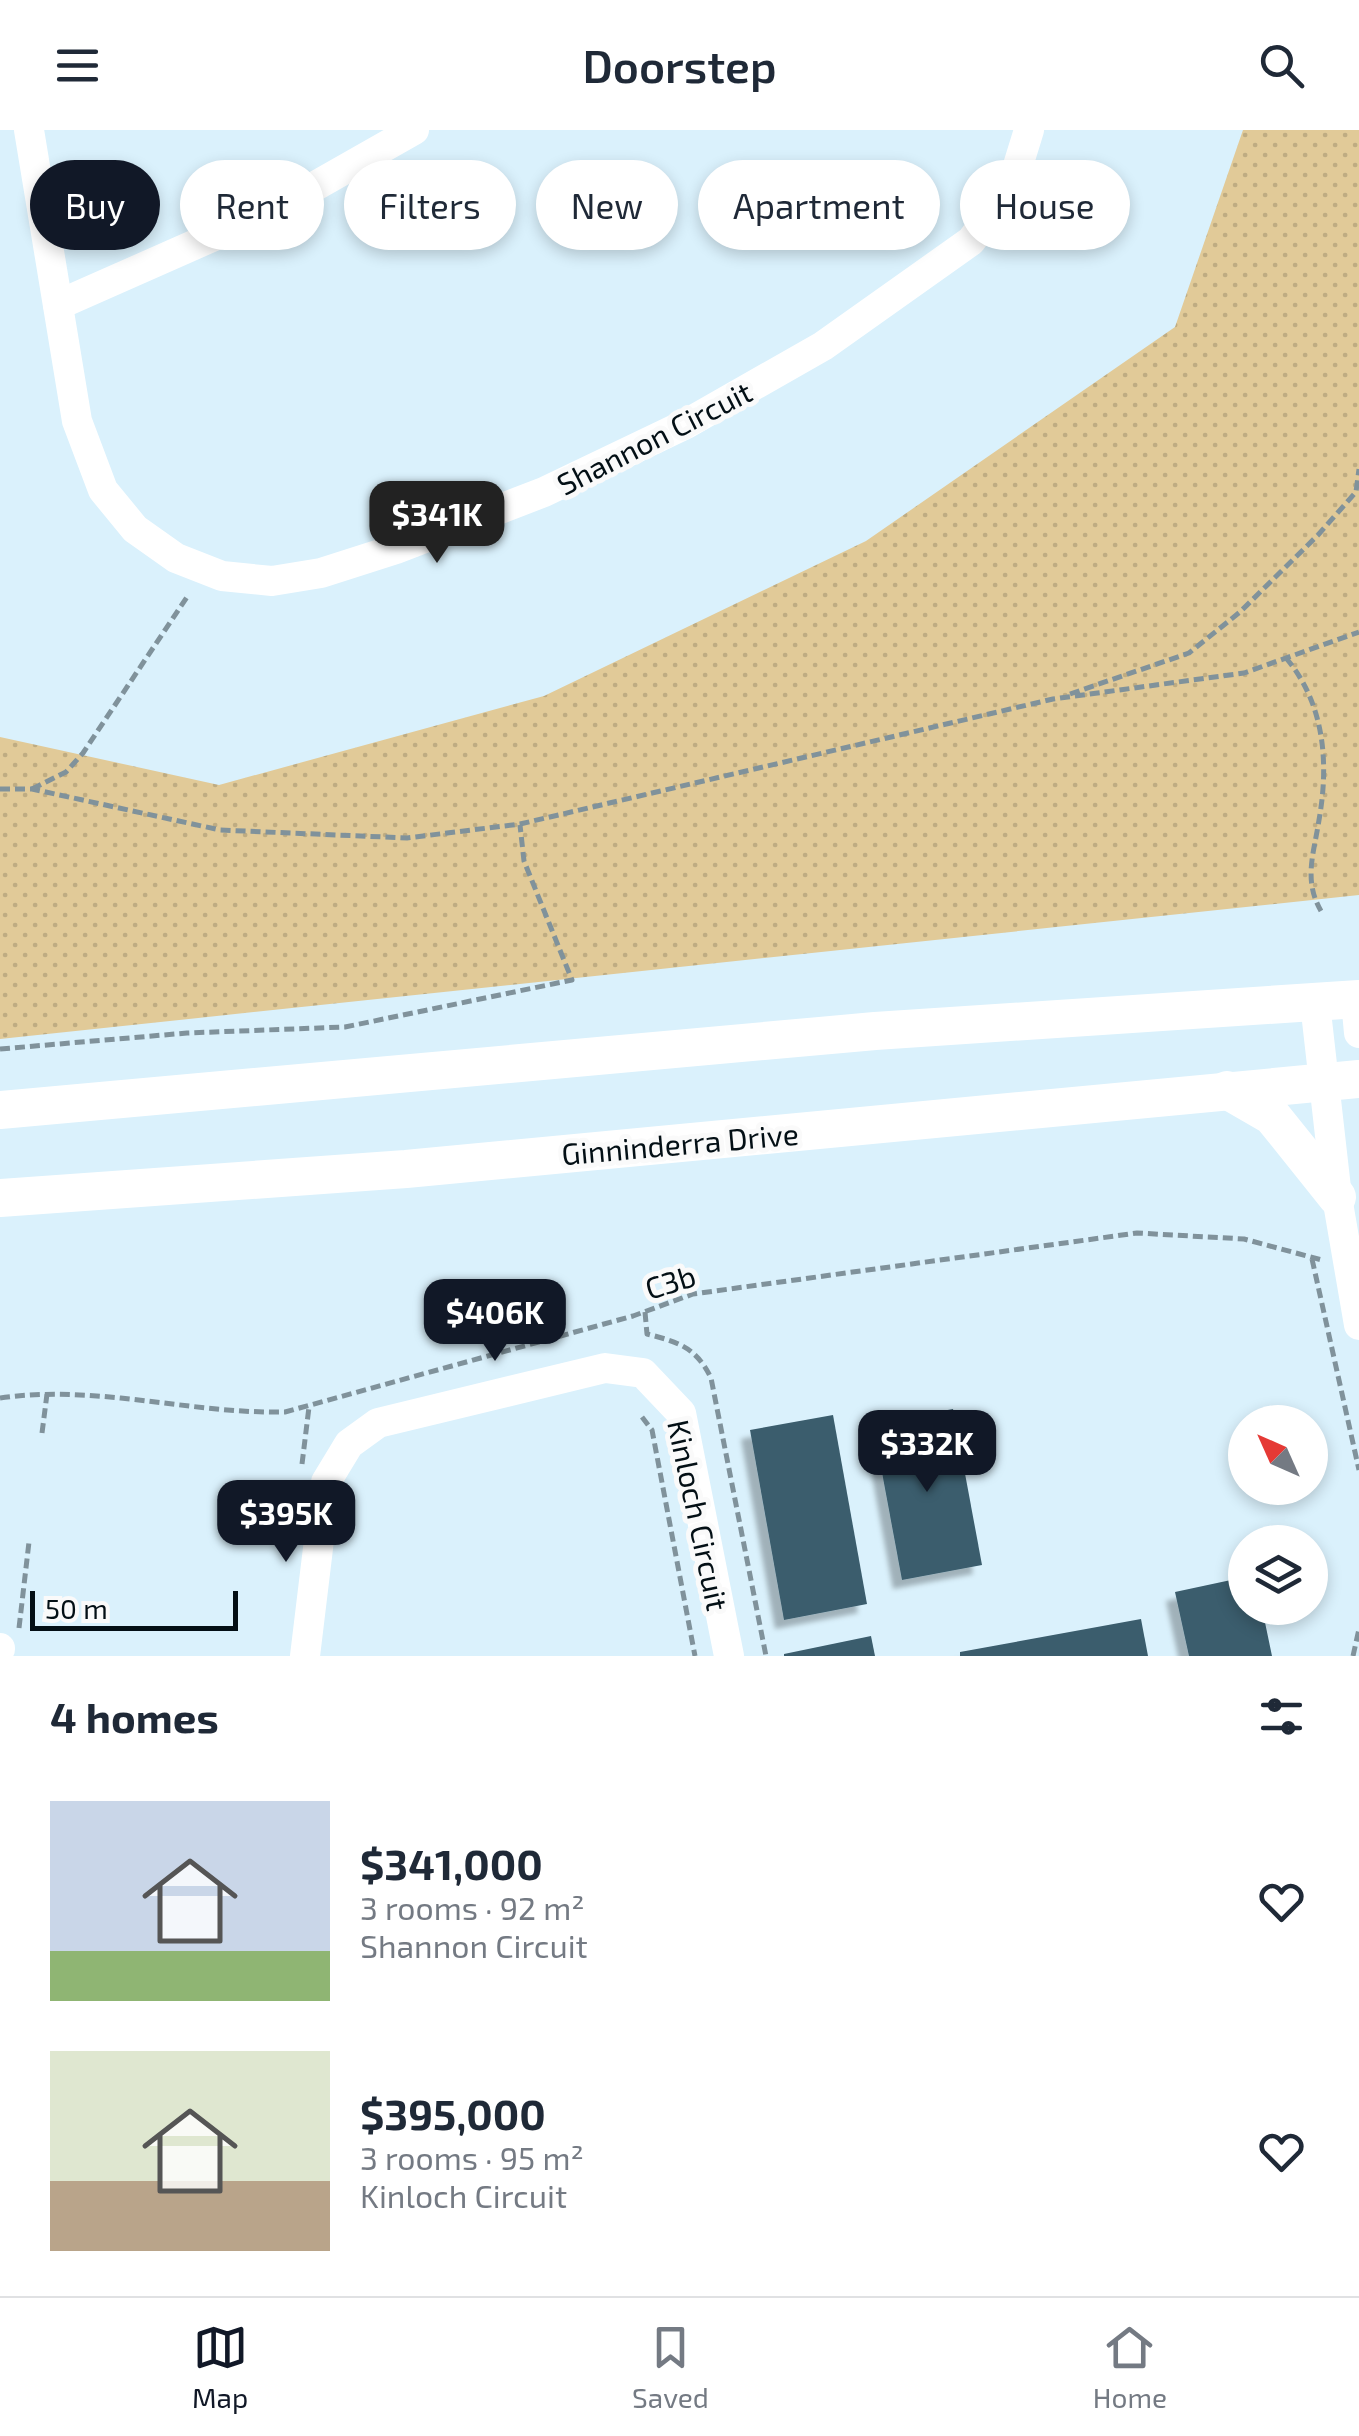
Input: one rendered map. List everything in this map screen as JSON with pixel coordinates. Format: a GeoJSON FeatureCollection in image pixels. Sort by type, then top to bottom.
{"type":"FeatureCollection","features":[{"type":"Feature","properties":{"kind":"main road"},"geometry":{"type":"LineString","coordinates":[[0,1110],[875,1031],[1315,1003],[1358,1011]]}},
{"type":"Feature","properties":{"kind":"main road","name":"Ginninderra Drive"},"geometry":{"type":"LineString","coordinates":[[0,1198],[406,1169],[1341,1081]]}},
{"type":"Feature","properties":{"kind":"main road"},"geometry":{"type":"LineString","coordinates":[[1228,1090],[1272,1116],[1337,1197]]}},
{"type":"Feature","properties":{"kind":"street","name":"Shannon Circuit"},"geometry":{"type":"LineString","coordinates":[[29,130],[77,421],[92,468],[135,529],[198,568],[272,581],[321,573],[507,507],[686,424],[824,346],[972,242],[1012,185],[1029,130]]}},
{"type":"Feature","properties":{"kind":"street"},"geometry":{"type":"LineString","coordinates":[[58,304],[273,210],[414,130]]}},
{"type":"Feature","properties":{"kind":"street"},"geometry":{"type":"LineString","coordinates":[[1315,1003],[1341,1081],[1337,1197],[1359,1325]]}},
{"type":"Feature","properties":{"kind":"street"},"geometry":{"type":"LineString","coordinates":[[305,1656],[326,1482],[349,1444],[378,1423],[397,1418],[605,1368],[638,1372]]}},
{"type":"Feature","properties":{"kind":"street","name":"Kinloch Circuit"},"geometry":{"type":"LineString","coordinates":[[638,1372],[681,1413],[729,1656]]}},
{"type":"Feature","properties":{"kind":"path"},"geometry":{"type":"LineString","coordinates":[[1053,700],[1189,653],[1240,612],[1318,534],[1356,492],[1359,468]]}},
{"type":"Feature","properties":{"kind":"path"},"geometry":{"type":"LineString","coordinates":[[32,789],[66,772],[83,753],[194,586],[198,568]]}},
{"type":"Feature","properties":{"kind":"path"},"geometry":{"type":"LineString","coordinates":[[0,789],[32,789],[220,830],[407,838],[520,824],[1053,700],[1244,673],[1359,632]]}},
{"type":"Feature","properties":{"kind":"path"},"geometry":{"type":"LineString","coordinates":[[1286,658],[1319,721],[1326,760],[1309,876],[1321,911]]}},
{"type":"Feature","properties":{"kind":"path"},"geometry":{"type":"LineString","coordinates":[[0,1049],[187,1033],[345,1027],[572,980],[524,861],[520,824]]}},
{"type":"Feature","properties":{"kind":"path","name":"C3b"},"geometry":{"type":"LineString","coordinates":[[0,1398],[86,1393],[249,1412],[284,1412],[633,1316],[694,1294],[1137,1233],[1190,1232],[1244,1239],[1348,1265]]}},
{"type":"Feature","properties":{"kind":"path"},"geometry":{"type":"LineString","coordinates":[[1312,1259],[1359,1470]]}},
{"type":"Feature","properties":{"kind":"path"},"geometry":{"type":"LineString","coordinates":[[638,1372],[631,1403],[652,1430],[696,1656]]}},
{"type":"Feature","properties":{"kind":"path"},"geometry":{"type":"LineString","coordinates":[[42,1433],[47,1394]]}},
{"type":"Feature","properties":{"kind":"path"},"geometry":{"type":"LineString","coordinates":[[6,1645],[29,1542]]}},
{"type":"Feature","properties":{"kind":"path"},"geometry":{"type":"LineString","coordinates":[[1353,1656],[1359,1630]]}},
{"type":"Feature","properties":{"kind":"shaded area"},"geometry":{"type":"Polygon","coordinates":[[[1243,130],[1359,130],[1359,895],[0,1039],[0,737],[219,785],[544,696],[866,541],[1175,327],[1243,130]]]}},
{"type":"Feature","properties":{"kind":"building"},"geometry":{"type":"Polygon","coordinates":[[[953,1409],[982,1565],[902,1580],[873,1424],[953,1409]]]}},
{"type":"Feature","properties":{"kind":"building"},"geometry":{"type":"Polygon","coordinates":[[[833,1415],[867,1604],[784,1620],[750,1430],[833,1415]]]}},
{"type":"Feature","properties":{"kind":"building"},"geometry":{"type":"Polygon","coordinates":[[[1228,1581],[1228,1625],[1266,1625],[1272,1656],[1189,1656],[1175,1592],[1228,1581]]]}},
{"type":"Feature","properties":{"kind":"building"},"geometry":{"type":"Polygon","coordinates":[[[1141,1619],[1148,1656],[960,1656],[960,1652],[1141,1619]]]}},
{"type":"Feature","properties":{"kind":"building"},"geometry":{"type":"Polygon","coordinates":[[[871,1636],[875,1656],[784,1656],[784,1654],[871,1636]]]}}]}
